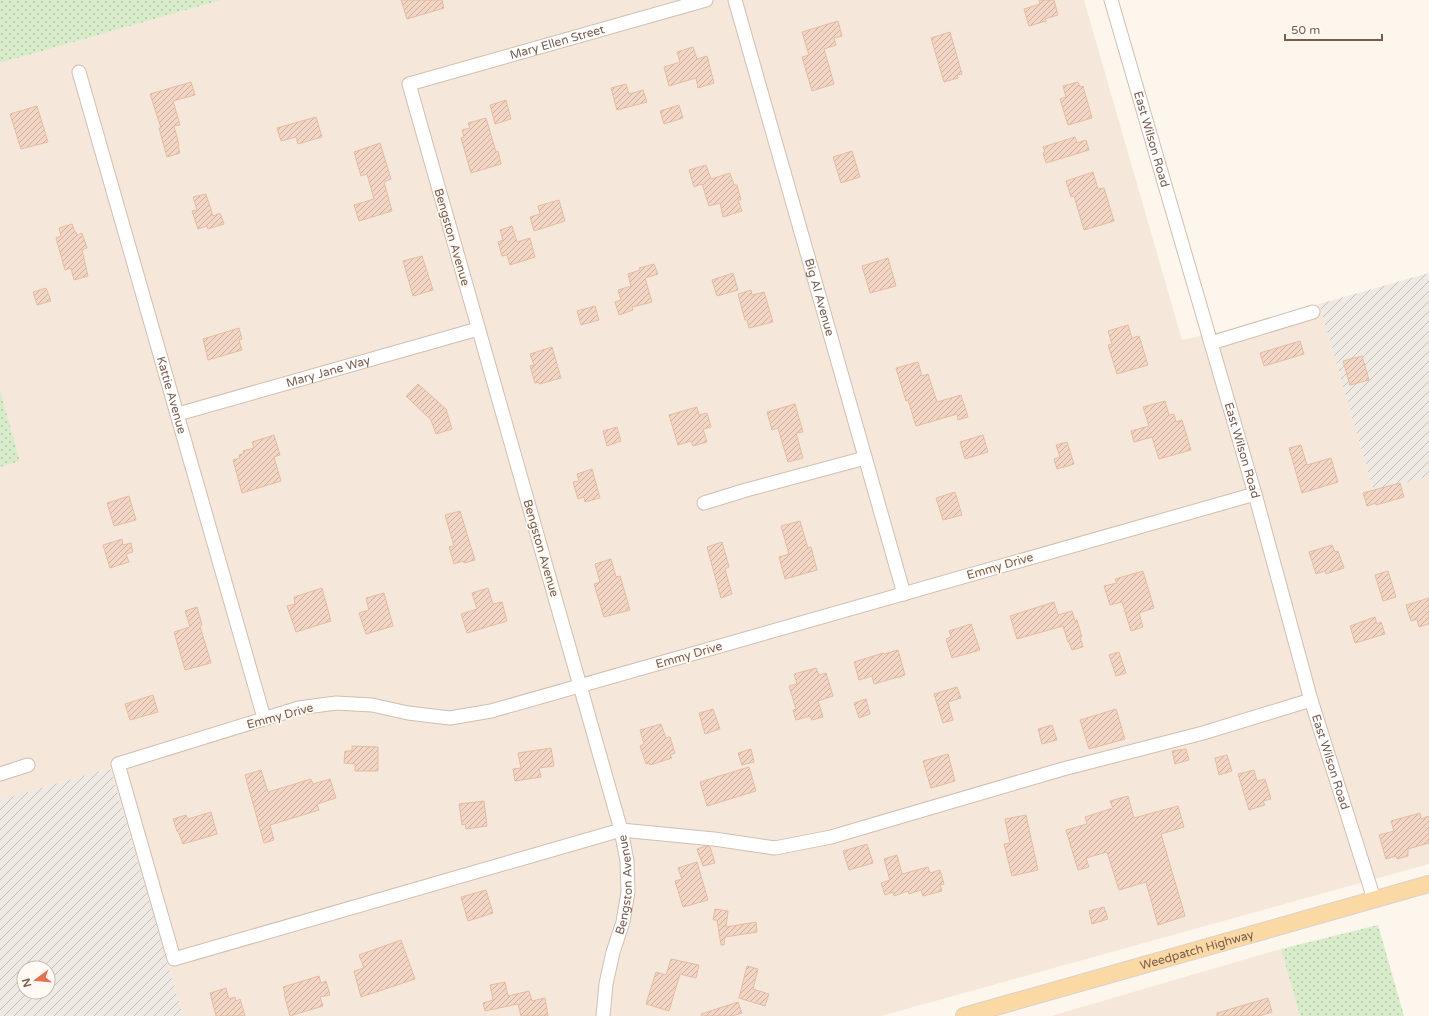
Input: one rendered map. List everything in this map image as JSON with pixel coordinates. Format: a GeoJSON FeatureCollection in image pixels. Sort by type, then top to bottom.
{"type":"FeatureCollection","features":[{"type":"Feature","properties":{"kind":"main road","name":"Weedpatch Highway"},"geometry":{"type":"LineString","coordinates":[[964,1016],[1429,884]]}},
{"type":"Feature","properties":{"kind":"street","name":"Mary Ellen Street"},"geometry":{"type":"LineString","coordinates":[[409,84],[706,0]]}},
{"type":"Feature","properties":{"kind":"street","name":"Big Al Avenue"},"geometry":{"type":"LineString","coordinates":[[735,0],[904,594]]}},
{"type":"Feature","properties":{"kind":"street","name":"East Wilson Road"},"geometry":{"type":"LineString","coordinates":[[1111,0],[1255,494],[1311,700],[1374,899]]}},
{"type":"Feature","properties":{"kind":"street","name":"Kattie Avenue"},"geometry":{"type":"LineString","coordinates":[[79,72],[264,718]]}},
{"type":"Feature","properties":{"kind":"street","name":"Bengston Avenue"},"geometry":{"type":"LineString","coordinates":[[409,84],[621,830],[627,861],[628,892],[623,922],[613,952],[606,984],[603,1016]]}},
{"type":"Feature","properties":{"kind":"street"},"geometry":{"type":"LineString","coordinates":[[1211,343],[1313,312]]}},
{"type":"Feature","properties":{"kind":"street","name":"Mary Jane Way"},"geometry":{"type":"LineString","coordinates":[[178,414],[478,329]]}},
{"type":"Feature","properties":{"kind":"street"},"geometry":{"type":"LineString","coordinates":[[704,503],[746,490],[865,458]]}},
{"type":"Feature","properties":{"kind":"street","name":"Emmy Drive"},"geometry":{"type":"LineString","coordinates":[[621,830],[174,959],[118,764],[299,708],[336,703],[372,705],[408,713],[450,718],[491,712],[1255,494]]}},
{"type":"Feature","properties":{"kind":"street"},"geometry":{"type":"LineString","coordinates":[[621,830],[714,839],[775,848],[831,837],[1064,769],[1202,733],[1311,700]]}},
{"type":"Feature","properties":{"kind":"street"},"geometry":{"type":"LineString","coordinates":[[0,774],[28,765]]}},
{"type":"Feature","properties":{"kind":"shaded area"},"geometry":{"type":"Polygon","coordinates":[[[221,0],[1084,0],[1182,340],[1223,331],[1319,304],[1374,492],[1429,476],[1429,864],[881,1016],[183,1016],[110,768],[0,800],[0,467],[20,461],[0,390],[0,63],[221,0]]]}},
{"type":"Feature","properties":{"kind":"shaded area"},"geometry":{"type":"Polygon","coordinates":[[[1429,273],[1429,476],[1374,492],[1319,304],[1429,273]]]}},
{"type":"Feature","properties":{"kind":"shaded area"},"geometry":{"type":"Polygon","coordinates":[[[110,768],[183,1016],[0,1016],[0,800],[110,768]]]}},
{"type":"Feature","properties":{"kind":"shaded area"},"geometry":{"type":"Polygon","coordinates":[[[1281,949],[1300,1016],[1051,1016],[1281,949]]]}},
{"type":"Feature","properties":{"kind":"green space"},"geometry":{"type":"Polygon","coordinates":[[[0,0],[221,0],[0,63],[0,0]]]}},
{"type":"Feature","properties":{"kind":"green space"},"geometry":{"type":"Polygon","coordinates":[[[0,390],[20,461],[0,467],[0,390]]]}},
{"type":"Feature","properties":{"kind":"green space"},"geometry":{"type":"Polygon","coordinates":[[[1378,925],[1404,1016],[1300,1016],[1281,949],[1378,925]]]}},
{"type":"Feature","properties":{"kind":"building"},"geometry":{"type":"Polygon","coordinates":[[[401,0],[442,0],[444,8],[407,19],[401,0]]]}},
{"type":"Feature","properties":{"kind":"building"},"geometry":{"type":"Polygon","coordinates":[[[1039,0],[1054,0],[1058,15],[1045,19],[1046,21],[1029,26],[1024,9],[1040,4],[1039,0]]]}},
{"type":"Feature","properties":{"kind":"building"},"geometry":{"type":"Polygon","coordinates":[[[838,21],[842,36],[834,38],[836,45],[824,49],[834,84],[812,91],[802,57],[809,55],[802,32],[838,21]]]}},
{"type":"Feature","properties":{"kind":"building"},"geometry":{"type":"Polygon","coordinates":[[[950,32],[962,74],[957,75],[958,78],[944,82],[931,38],[950,32]]]}},
{"type":"Feature","properties":{"kind":"building"},"geometry":{"type":"Polygon","coordinates":[[[693,47],[697,59],[707,56],[714,83],[698,88],[696,78],[669,86],[664,67],[680,62],[677,52],[693,47]]]}},
{"type":"Feature","properties":{"kind":"building"},"geometry":{"type":"Polygon","coordinates":[[[191,82],[195,95],[173,101],[180,125],[174,126],[180,153],[167,157],[159,128],[161,128],[150,94],[191,82]]]}},
{"type":"Feature","properties":{"kind":"building"},"geometry":{"type":"Polygon","coordinates":[[[1078,82],[1080,87],[1083,86],[1092,118],[1068,125],[1060,99],[1066,97],[1063,86],[1078,82]]]}},
{"type":"Feature","properties":{"kind":"building"},"geometry":{"type":"Polygon","coordinates":[[[626,84],[629,94],[643,90],[647,102],[617,110],[611,88],[626,84]]]}},
{"type":"Feature","properties":{"kind":"building"},"geometry":{"type":"Polygon","coordinates":[[[506,100],[511,119],[495,124],[490,105],[506,100]]]}},
{"type":"Feature","properties":{"kind":"building"},"geometry":{"type":"Polygon","coordinates":[[[679,105],[683,118],[664,124],[660,111],[679,105]]]}},
{"type":"Feature","properties":{"kind":"building"},"geometry":{"type":"Polygon","coordinates":[[[37,106],[48,142],[21,149],[10,114],[37,106]]]}},
{"type":"Feature","properties":{"kind":"building"},"geometry":{"type":"Polygon","coordinates":[[[316,117],[322,137],[298,144],[296,137],[281,141],[277,128],[316,117]]]}},
{"type":"Feature","properties":{"kind":"building"},"geometry":{"type":"Polygon","coordinates":[[[486,118],[501,164],[471,173],[461,138],[464,137],[462,130],[470,128],[468,123],[486,118]]]}},
{"type":"Feature","properties":{"kind":"building"},"geometry":{"type":"Polygon","coordinates":[[[1075,137],[1077,143],[1086,140],[1089,150],[1046,163],[1043,147],[1075,137]]]}},
{"type":"Feature","properties":{"kind":"building"},"geometry":{"type":"Polygon","coordinates":[[[380,143],[391,179],[384,182],[392,211],[359,221],[354,205],[374,199],[367,174],[361,176],[354,152],[380,143]]]}},
{"type":"Feature","properties":{"kind":"building"},"geometry":{"type":"Polygon","coordinates":[[[852,151],[860,177],[841,183],[833,157],[852,151]]]}},
{"type":"Feature","properties":{"kind":"building"},"geometry":{"type":"Polygon","coordinates":[[[706,165],[711,179],[730,173],[734,185],[737,185],[741,200],[738,200],[742,211],[723,217],[720,203],[709,206],[702,184],[694,187],[689,170],[706,165]]]}},
{"type":"Feature","properties":{"kind":"building"},"geometry":{"type":"Polygon","coordinates":[[[1093,172],[1098,189],[1104,188],[1114,221],[1084,230],[1074,196],[1071,197],[1066,181],[1093,172]]]}},
{"type":"Feature","properties":{"kind":"building"},"geometry":{"type":"Polygon","coordinates":[[[206,194],[213,216],[220,213],[224,224],[208,229],[207,226],[198,229],[192,211],[197,210],[193,197],[206,194]]]}},
{"type":"Feature","properties":{"kind":"building"},"geometry":{"type":"Polygon","coordinates":[[[559,200],[565,221],[534,231],[530,217],[540,214],[538,206],[559,200]]]}},
{"type":"Feature","properties":{"kind":"building"},"geometry":{"type":"Polygon","coordinates":[[[72,224],[77,235],[82,233],[87,248],[82,250],[88,276],[74,280],[71,268],[65,270],[56,238],[61,236],[59,228],[72,224]]]}},
{"type":"Feature","properties":{"kind":"building"},"geometry":{"type":"Polygon","coordinates":[[[512,226],[517,242],[530,238],[535,257],[510,265],[507,255],[502,256],[498,242],[503,240],[500,230],[512,226]]]}},
{"type":"Feature","properties":{"kind":"building"},"geometry":{"type":"Polygon","coordinates":[[[422,256],[433,290],[413,296],[403,261],[422,256]]]}},
{"type":"Feature","properties":{"kind":"building"},"geometry":{"type":"Polygon","coordinates":[[[888,258],[896,286],[870,293],[862,266],[888,258]]]}},
{"type":"Feature","properties":{"kind":"building"},"geometry":{"type":"Polygon","coordinates":[[[654,264],[658,274],[645,278],[652,302],[632,307],[633,310],[619,315],[615,302],[621,300],[618,290],[631,286],[628,274],[640,270],[639,268],[654,264]]]}},
{"type":"Feature","properties":{"kind":"building"},"geometry":{"type":"Polygon","coordinates":[[[733,273],[738,290],[717,296],[712,280],[733,273]]]}},
{"type":"Feature","properties":{"kind":"building"},"geometry":{"type":"Polygon","coordinates":[[[46,288],[51,301],[37,305],[33,292],[46,288]]]}},
{"type":"Feature","properties":{"kind":"building"},"geometry":{"type":"Polygon","coordinates":[[[751,290],[752,295],[764,292],[773,322],[749,328],[747,320],[745,320],[738,294],[751,290]]]}},
{"type":"Feature","properties":{"kind":"building"},"geometry":{"type":"Polygon","coordinates":[[[595,306],[599,320],[581,325],[577,311],[595,306]]]}},
{"type":"Feature","properties":{"kind":"building"},"geometry":{"type":"Polygon","coordinates":[[[1128,325],[1132,338],[1139,336],[1148,365],[1117,374],[1108,345],[1112,344],[1108,331],[1128,325]]]}},
{"type":"Feature","properties":{"kind":"building"},"geometry":{"type":"Polygon","coordinates":[[[239,328],[242,339],[239,340],[242,350],[208,360],[203,339],[239,328]]]}},
{"type":"Feature","properties":{"kind":"building"},"geometry":{"type":"Polygon","coordinates":[[[1300,341],[1304,354],[1264,366],[1260,353],[1300,341]]]}},
{"type":"Feature","properties":{"kind":"building"},"geometry":{"type":"Polygon","coordinates":[[[552,347],[561,378],[539,384],[539,382],[535,383],[530,366],[534,365],[530,354],[552,347]]]}},
{"type":"Feature","properties":{"kind":"building"},"geometry":{"type":"Polygon","coordinates":[[[1362,356],[1369,380],[1350,385],[1343,361],[1362,356]]]}},
{"type":"Feature","properties":{"kind":"building"},"geometry":{"type":"Polygon","coordinates":[[[918,362],[922,376],[928,374],[937,402],[961,395],[968,417],[958,420],[957,414],[916,426],[908,400],[906,401],[896,368],[918,362]]]}},
{"type":"Feature","properties":{"kind":"building"},"geometry":{"type":"Polygon","coordinates":[[[418,384],[446,409],[452,429],[436,434],[431,420],[406,396],[418,384]]]}},
{"type":"Feature","properties":{"kind":"building"},"geometry":{"type":"Polygon","coordinates":[[[1165,401],[1169,415],[1174,414],[1176,422],[1182,420],[1191,450],[1159,459],[1152,437],[1134,442],[1131,431],[1149,426],[1143,407],[1165,401]]]}},
{"type":"Feature","properties":{"kind":"building"},"geometry":{"type":"Polygon","coordinates":[[[795,404],[803,432],[796,433],[803,458],[788,462],[778,428],[772,430],[767,412],[795,404]]]}},
{"type":"Feature","properties":{"kind":"building"},"geometry":{"type":"Polygon","coordinates":[[[697,407],[699,415],[707,413],[711,427],[703,429],[707,442],[693,446],[691,441],[678,445],[669,415],[697,407]]]}},
{"type":"Feature","properties":{"kind":"building"},"geometry":{"type":"Polygon","coordinates":[[[617,427],[621,441],[607,446],[603,431],[617,427]]]}},
{"type":"Feature","properties":{"kind":"building"},"geometry":{"type":"Polygon","coordinates":[[[274,435],[280,455],[274,457],[281,481],[242,493],[233,460],[240,458],[239,455],[244,453],[243,451],[254,448],[252,442],[274,435]]]}},
{"type":"Feature","properties":{"kind":"building"},"geometry":{"type":"Polygon","coordinates":[[[983,435],[988,452],[965,459],[960,442],[983,435]]]}},
{"type":"Feature","properties":{"kind":"building"},"geometry":{"type":"Polygon","coordinates":[[[1067,442],[1074,464],[1057,469],[1054,459],[1060,457],[1056,445],[1067,442]]]}},
{"type":"Feature","properties":{"kind":"building"},"geometry":{"type":"Polygon","coordinates":[[[1301,445],[1307,465],[1331,458],[1338,482],[1302,493],[1289,448],[1301,445]]]}},
{"type":"Feature","properties":{"kind":"building"},"geometry":{"type":"Polygon","coordinates":[[[592,469],[600,498],[585,502],[584,497],[578,499],[573,482],[579,481],[577,474],[592,469]]]}},
{"type":"Feature","properties":{"kind":"building"},"geometry":{"type":"Polygon","coordinates":[[[1400,483],[1404,497],[1367,506],[1363,493],[1400,483]]]}},
{"type":"Feature","properties":{"kind":"building"},"geometry":{"type":"Polygon","coordinates":[[[955,492],[962,515],[943,520],[936,498],[955,492]]]}},
{"type":"Feature","properties":{"kind":"building"},"geometry":{"type":"Polygon","coordinates":[[[129,496],[136,520],[114,526],[107,503],[129,496]]]}},
{"type":"Feature","properties":{"kind":"building"},"geometry":{"type":"Polygon","coordinates":[[[460,511],[475,560],[464,563],[463,561],[454,564],[449,547],[454,546],[445,515],[460,511]]]}},
{"type":"Feature","properties":{"kind":"building"},"geometry":{"type":"Polygon","coordinates":[[[800,521],[808,548],[811,547],[817,570],[785,579],[779,557],[789,554],[781,526],[800,521]]]}},
{"type":"Feature","properties":{"kind":"building"},"geometry":{"type":"Polygon","coordinates":[[[122,539],[123,545],[131,543],[133,552],[126,554],[129,562],[110,568],[103,545],[122,539]]]}},
{"type":"Feature","properties":{"kind":"building"},"geometry":{"type":"Polygon","coordinates":[[[722,542],[729,567],[725,569],[732,594],[721,598],[707,547],[722,542]]]}},
{"type":"Feature","properties":{"kind":"building"},"geometry":{"type":"Polygon","coordinates":[[[1332,545],[1335,552],[1338,551],[1344,568],[1326,574],[1325,571],[1316,574],[1309,552],[1332,545]]]}},
{"type":"Feature","properties":{"kind":"building"},"geometry":{"type":"Polygon","coordinates":[[[611,559],[616,577],[620,576],[630,610],[604,617],[594,584],[600,582],[595,564],[611,559]]]}},
{"type":"Feature","properties":{"kind":"building"},"geometry":{"type":"Polygon","coordinates":[[[1143,571],[1154,608],[1139,613],[1143,627],[1131,631],[1122,602],[1110,605],[1104,586],[1117,583],[1115,579],[1143,571]]]}},
{"type":"Feature","properties":{"kind":"building"},"geometry":{"type":"Polygon","coordinates":[[[1388,571],[1396,597],[1383,601],[1375,575],[1388,571]]]}},
{"type":"Feature","properties":{"kind":"building"},"geometry":{"type":"Polygon","coordinates":[[[322,588],[331,621],[296,632],[287,606],[295,604],[294,597],[322,588]]]}},
{"type":"Feature","properties":{"kind":"building"},"geometry":{"type":"Polygon","coordinates":[[[488,588],[493,604],[502,602],[507,621],[467,633],[461,614],[477,609],[472,593],[488,588]]]}},
{"type":"Feature","properties":{"kind":"building"},"geometry":{"type":"Polygon","coordinates":[[[384,593],[393,626],[366,634],[359,613],[369,610],[366,598],[384,593]]]}},
{"type":"Feature","properties":{"kind":"building"},"geometry":{"type":"Polygon","coordinates":[[[1429,598],[1429,624],[1419,627],[1417,619],[1411,621],[1406,605],[1429,598]]]}},
{"type":"Feature","properties":{"kind":"building"},"geometry":{"type":"Polygon","coordinates":[[[1054,602],[1058,615],[1072,611],[1075,621],[1077,620],[1083,647],[1072,650],[1063,626],[1017,639],[1010,616],[1054,602]]]}},
{"type":"Feature","properties":{"kind":"building"},"geometry":{"type":"Polygon","coordinates":[[[197,607],[202,625],[200,626],[211,663],[185,670],[174,632],[190,627],[185,611],[197,607]]]}},
{"type":"Feature","properties":{"kind":"building"},"geometry":{"type":"Polygon","coordinates":[[[1375,617],[1377,624],[1381,622],[1385,634],[1355,643],[1350,626],[1375,617]]]}},
{"type":"Feature","properties":{"kind":"building"},"geometry":{"type":"Polygon","coordinates":[[[971,624],[980,650],[952,658],[946,639],[951,637],[949,631],[971,624]]]}},
{"type":"Feature","properties":{"kind":"building"},"geometry":{"type":"Polygon","coordinates":[[[898,650],[905,675],[874,684],[872,676],[859,680],[854,662],[898,650]]]}},
{"type":"Feature","properties":{"kind":"building"},"geometry":{"type":"Polygon","coordinates":[[[1119,652],[1126,673],[1116,676],[1109,655],[1119,652]]]}},
{"type":"Feature","properties":{"kind":"building"},"geometry":{"type":"Polygon","coordinates":[[[816,668],[819,675],[826,673],[833,696],[818,701],[823,717],[812,720],[810,716],[796,720],[793,710],[796,709],[789,686],[797,684],[794,674],[816,668]]]}},
{"type":"Feature","properties":{"kind":"building"},"geometry":{"type":"Polygon","coordinates":[[[957,687],[961,698],[948,702],[953,720],[943,723],[934,694],[957,687]]]}},
{"type":"Feature","properties":{"kind":"building"},"geometry":{"type":"Polygon","coordinates":[[[153,695],[158,712],[130,720],[125,704],[153,695]]]}},
{"type":"Feature","properties":{"kind":"building"},"geometry":{"type":"Polygon","coordinates":[[[866,699],[870,714],[859,718],[854,703],[866,699]]]}},
{"type":"Feature","properties":{"kind":"building"},"geometry":{"type":"Polygon","coordinates":[[[713,709],[720,729],[705,734],[699,713],[713,709]]]}},
{"type":"Feature","properties":{"kind":"building"},"geometry":{"type":"Polygon","coordinates":[[[1116,709],[1125,739],[1089,749],[1080,720],[1116,709]]]}},
{"type":"Feature","properties":{"kind":"building"},"geometry":{"type":"Polygon","coordinates":[[[661,724],[666,738],[670,737],[675,753],[670,755],[672,758],[650,765],[649,763],[646,764],[640,746],[644,744],[640,730],[661,724]]]}},
{"type":"Feature","properties":{"kind":"building"},"geometry":{"type":"Polygon","coordinates":[[[1052,725],[1057,740],[1042,744],[1038,729],[1052,725]]]}},
{"type":"Feature","properties":{"kind":"building"},"geometry":{"type":"Polygon","coordinates":[[[352,746],[378,747],[378,771],[355,771],[355,764],[344,763],[345,751],[352,751],[352,746]]]}},
{"type":"Feature","properties":{"kind":"building"},"geometry":{"type":"Polygon","coordinates":[[[551,748],[554,766],[539,768],[541,777],[515,781],[513,769],[521,768],[518,753],[551,748]]]}},
{"type":"Feature","properties":{"kind":"building"},"geometry":{"type":"Polygon","coordinates":[[[751,749],[754,762],[742,765],[738,753],[751,749]]]}},
{"type":"Feature","properties":{"kind":"building"},"geometry":{"type":"Polygon","coordinates":[[[1186,749],[1189,760],[1175,764],[1172,751],[1186,749]]]}},
{"type":"Feature","properties":{"kind":"building"},"geometry":{"type":"Polygon","coordinates":[[[948,754],[955,781],[931,788],[923,761],[948,754]]]}},
{"type":"Feature","properties":{"kind":"building"},"geometry":{"type":"Polygon","coordinates":[[[1227,755],[1232,771],[1219,775],[1215,758],[1227,755]]]}},
{"type":"Feature","properties":{"kind":"building"},"geometry":{"type":"Polygon","coordinates":[[[749,767],[756,791],[707,806],[700,782],[749,767]]]}},
{"type":"Feature","properties":{"kind":"building"},"geometry":{"type":"Polygon","coordinates":[[[261,770],[268,792],[311,779],[313,784],[330,779],[336,798],[317,804],[319,810],[270,825],[274,840],[264,843],[245,775],[261,770]]]}},
{"type":"Feature","properties":{"kind":"building"},"geometry":{"type":"Polygon","coordinates":[[[1254,770],[1257,781],[1265,779],[1271,799],[1263,801],[1265,805],[1249,810],[1238,774],[1254,770]]]}},
{"type":"Feature","properties":{"kind":"building"},"geometry":{"type":"Polygon","coordinates":[[[1128,796],[1134,818],[1178,806],[1184,827],[1161,834],[1185,916],[1158,925],[1146,882],[1119,890],[1107,852],[1086,858],[1089,867],[1078,870],[1066,830],[1087,824],[1085,817],[1113,808],[1110,801],[1128,796]]]}},
{"type":"Feature","properties":{"kind":"building"},"geometry":{"type":"Polygon","coordinates":[[[484,801],[487,826],[466,829],[465,824],[462,825],[459,804],[484,801]]]}},
{"type":"Feature","properties":{"kind":"building"},"geometry":{"type":"Polygon","coordinates":[[[211,812],[217,834],[183,844],[173,819],[186,815],[188,819],[211,812]]]}},
{"type":"Feature","properties":{"kind":"building"},"geometry":{"type":"Polygon","coordinates":[[[1420,813],[1421,819],[1429,816],[1429,843],[1408,849],[1408,856],[1397,859],[1396,856],[1386,859],[1379,835],[1394,831],[1391,821],[1420,813]]]}},
{"type":"Feature","properties":{"kind":"building"},"geometry":{"type":"Polygon","coordinates":[[[1026,815],[1038,870],[1012,876],[1004,844],[1010,843],[1005,819],[1026,815]]]}},
{"type":"Feature","properties":{"kind":"building"},"geometry":{"type":"Polygon","coordinates":[[[867,844],[873,863],[849,870],[843,851],[867,844]]]}},
{"type":"Feature","properties":{"kind":"building"},"geometry":{"type":"Polygon","coordinates":[[[706,846],[710,847],[715,863],[703,866],[697,849],[706,846]]]}},
{"type":"Feature","properties":{"kind":"building"},"geometry":{"type":"Polygon","coordinates":[[[897,855],[902,874],[928,867],[930,873],[940,870],[944,884],[940,885],[942,891],[923,896],[921,890],[909,894],[908,891],[894,896],[893,892],[885,895],[881,883],[890,880],[884,859],[897,855]]]}},
{"type":"Feature","properties":{"kind":"building"},"geometry":{"type":"Polygon","coordinates":[[[697,862],[708,900],[683,907],[675,881],[682,879],[678,868],[697,862]]]}},
{"type":"Feature","properties":{"kind":"building"},"geometry":{"type":"Polygon","coordinates":[[[486,890],[493,913],[468,921],[461,897],[486,890]]]}},
{"type":"Feature","properties":{"kind":"building"},"geometry":{"type":"Polygon","coordinates":[[[1104,907],[1108,919],[1092,924],[1089,911],[1104,907]]]}},
{"type":"Feature","properties":{"kind":"building"},"geometry":{"type":"Polygon","coordinates":[[[715,909],[728,911],[726,927],[756,922],[757,932],[725,937],[724,945],[721,945],[717,920],[713,920],[715,909]]]}},
{"type":"Feature","properties":{"kind":"building"},"geometry":{"type":"Polygon","coordinates":[[[401,940],[415,979],[361,997],[354,971],[364,968],[359,955],[401,940]]]}},
{"type":"Feature","properties":{"kind":"building"},"geometry":{"type":"Polygon","coordinates":[[[671,959],[699,965],[696,978],[680,974],[669,1011],[646,1004],[656,972],[666,975],[671,959]]]}},
{"type":"Feature","properties":{"kind":"building"},"geometry":{"type":"Polygon","coordinates":[[[747,966],[758,969],[753,989],[769,994],[765,1006],[739,998],[747,966]]]}},
{"type":"Feature","properties":{"kind":"building"},"geometry":{"type":"Polygon","coordinates":[[[319,976],[321,983],[326,981],[330,995],[320,997],[323,1006],[290,1016],[283,987],[319,976]]]}},
{"type":"Feature","properties":{"kind":"building"},"geometry":{"type":"Polygon","coordinates":[[[505,982],[508,996],[529,991],[532,1001],[545,998],[548,1016],[521,1016],[518,1004],[485,1011],[483,1003],[493,1000],[490,985],[505,982]]]}},
{"type":"Feature","properties":{"kind":"building"},"geometry":{"type":"Polygon","coordinates":[[[226,988],[229,999],[235,997],[236,1001],[240,999],[245,1016],[216,1016],[210,993],[226,988]]]}},
{"type":"Feature","properties":{"kind":"building"},"geometry":{"type":"Polygon","coordinates":[[[1268,998],[1272,1012],[1259,1016],[1217,1016],[1217,1013],[1268,998]]]}},
{"type":"Feature","properties":{"kind":"building"},"geometry":{"type":"Polygon","coordinates":[[[738,1002],[742,1013],[732,1016],[702,1016],[701,1014],[738,1002]]]}}]}
